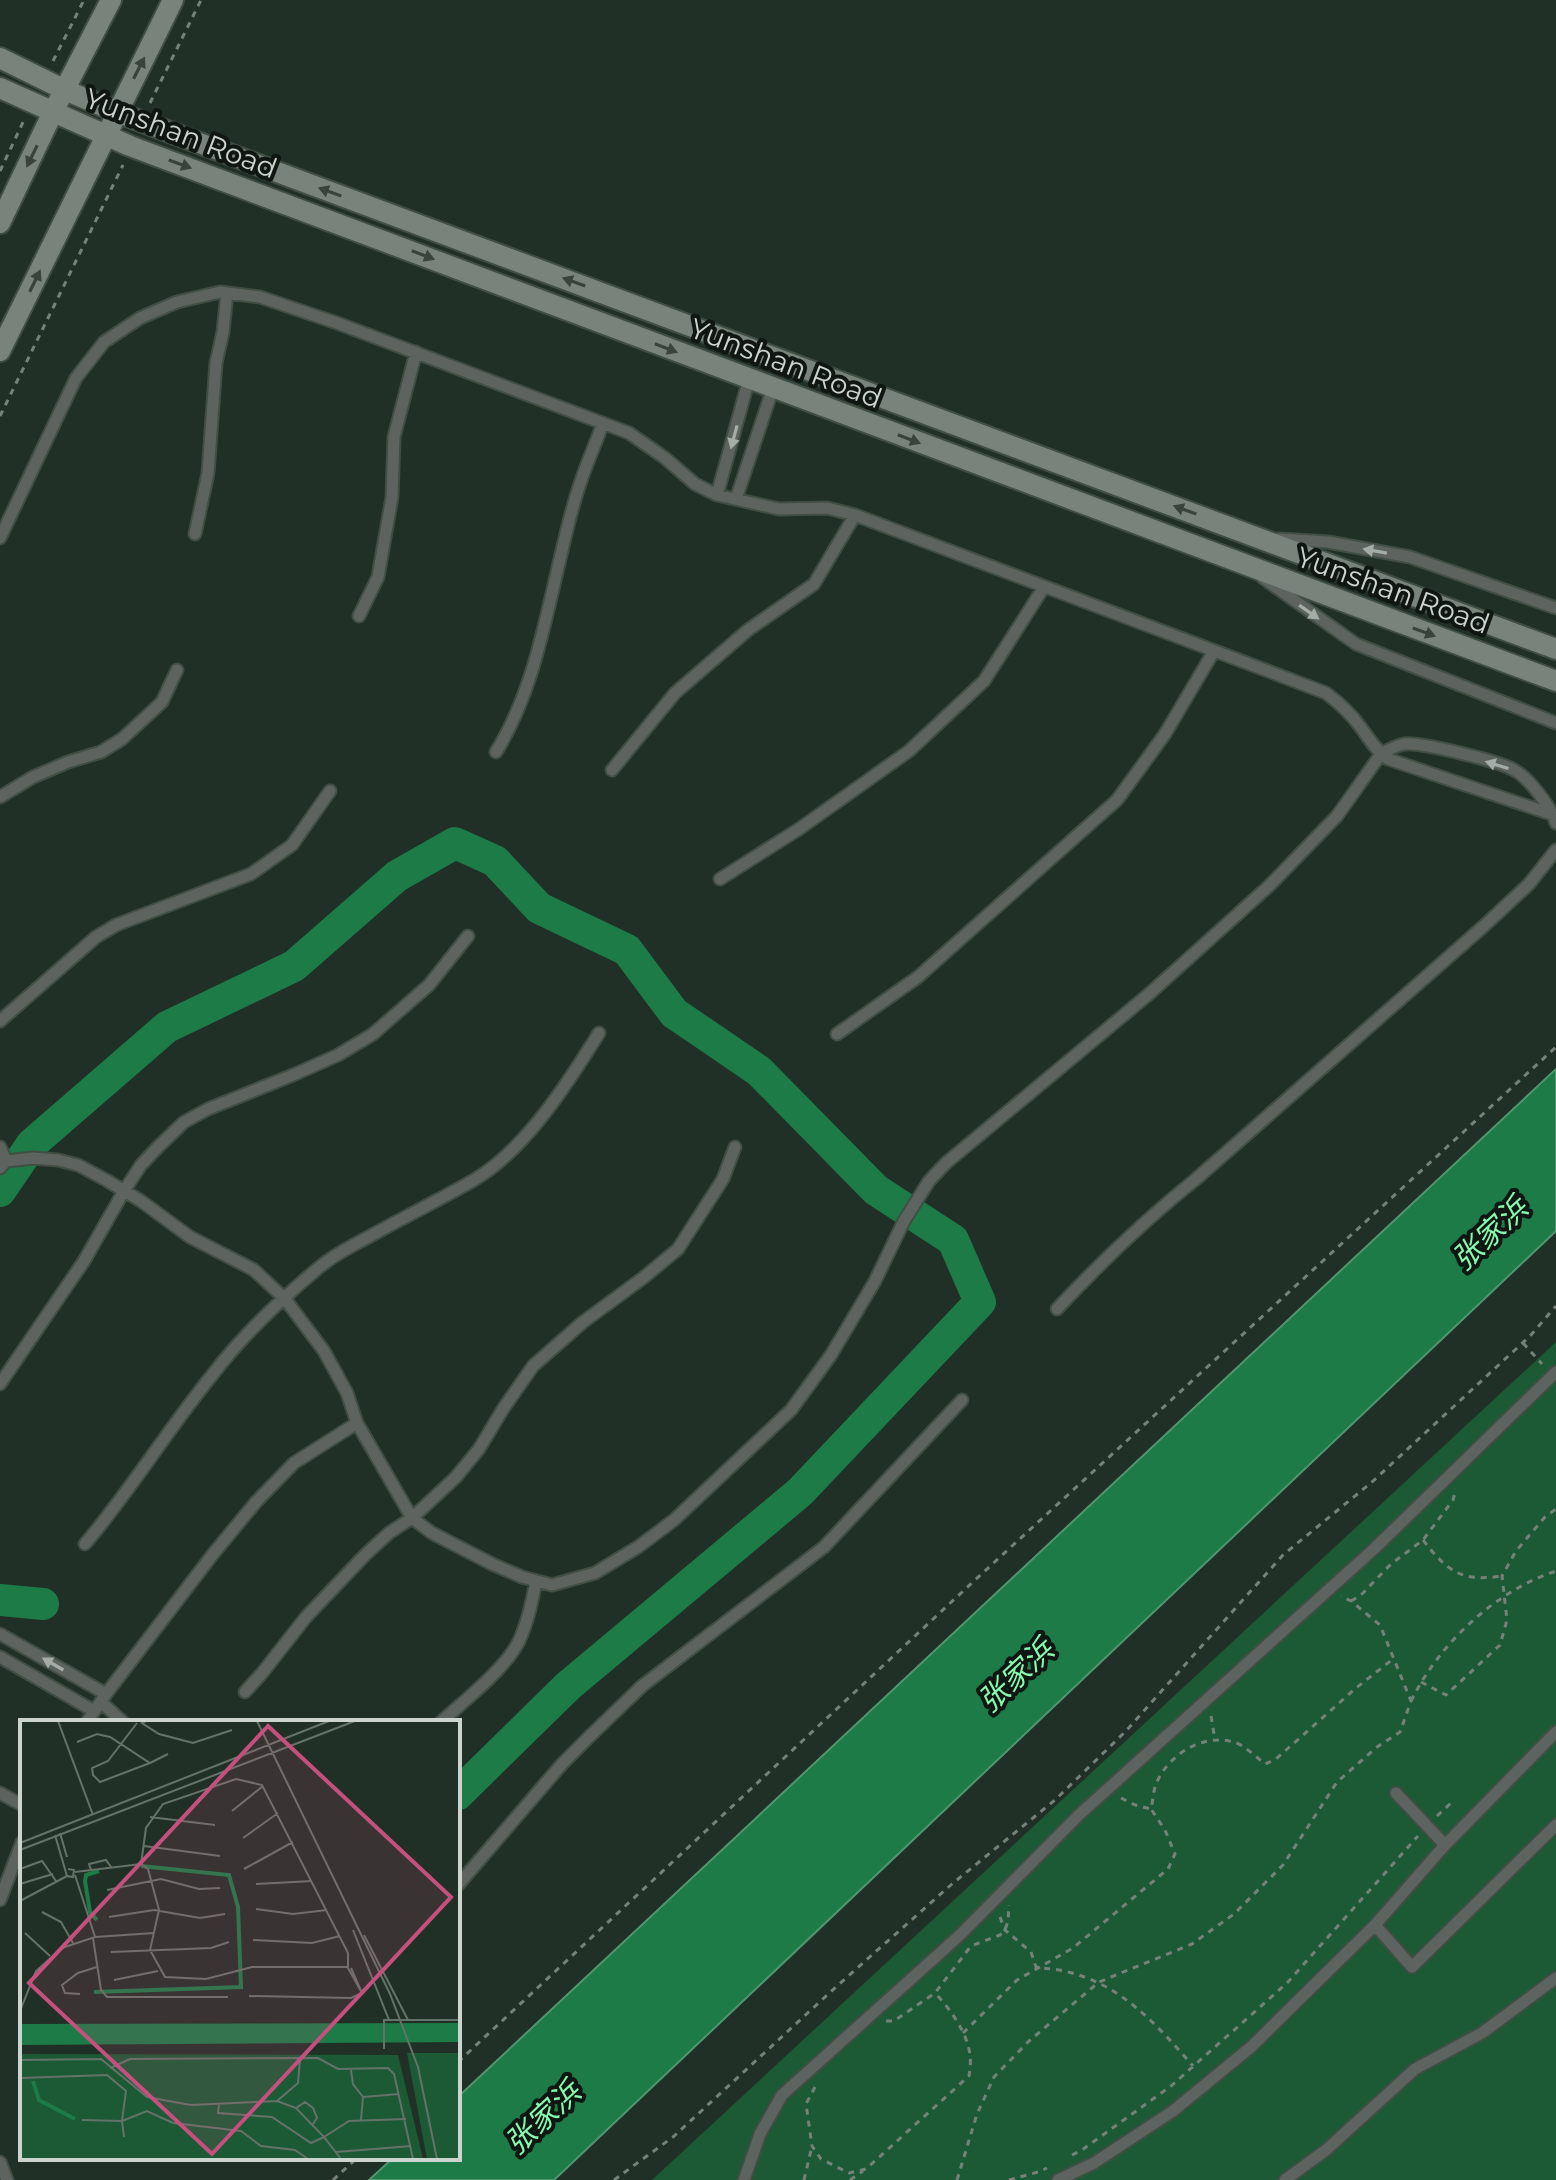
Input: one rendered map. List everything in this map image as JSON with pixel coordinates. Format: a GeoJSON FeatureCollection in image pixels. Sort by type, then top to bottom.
{"type":"FeatureCollection","features":[{"type":"Feature","properties":{"kind":"main road"},"geometry":{"type":"LineString","coordinates":[[0,223],[111,0]]}},
{"type":"Feature","properties":{"kind":"main road"},"geometry":{"type":"LineString","coordinates":[[0,351],[173,0]]}},
{"type":"Feature","properties":{"kind":"main road","name":"Yunshan Road"},"geometry":{"type":"LineString","coordinates":[[0,58],[65,90],[140,121],[1556,649]]}},
{"type":"Feature","properties":{"kind":"main road","name":"Yunshan Road"},"geometry":{"type":"LineString","coordinates":[[0,88],[130,146],[1556,681]]}},
{"type":"Feature","properties":{"kind":"lane"},"geometry":{"type":"LineString","coordinates":[[0,538],[76,378],[104,342],[140,318],[177,302],[220,292],[260,297],[629,433],[695,484],[717,495],[779,509],[827,508],[855,515],[1326,693],[1339,702],[1370,743],[1388,759],[1555,819]]}},
{"type":"Feature","properties":{"kind":"lane"},"geometry":{"type":"LineString","coordinates":[[195,534],[208,473],[216,363],[227,293]]}},
{"type":"Feature","properties":{"kind":"lane"},"geometry":{"type":"LineString","coordinates":[[359,616],[378,577],[392,497],[394,437],[416,352]]}},
{"type":"Feature","properties":{"kind":"lane"},"geometry":{"type":"LineString","coordinates":[[717,495],[749,379]]}},
{"type":"Feature","properties":{"kind":"lane"},"geometry":{"type":"LineString","coordinates":[[736,499],[773,388]]}},
{"type":"Feature","properties":{"kind":"lane"},"geometry":{"type":"LineString","coordinates":[[496,752],[523,700],[545,628],[580,482],[603,423]]}},
{"type":"Feature","properties":{"kind":"lane"},"geometry":{"type":"LineString","coordinates":[[612,770],[675,693],[748,630],[814,584],[855,515]]}},
{"type":"Feature","properties":{"kind":"lane"},"geometry":{"type":"LineString","coordinates":[[1258,537],[1328,542],[1410,557],[1556,608]]}},
{"type":"Feature","properties":{"kind":"lane"},"geometry":{"type":"LineString","coordinates":[[1246,565],[1356,644],[1556,723]]}},
{"type":"Feature","properties":{"kind":"lane"},"geometry":{"type":"LineString","coordinates":[[720,879],[799,829],[909,751],[984,681],[1044,587]]}},
{"type":"Feature","properties":{"kind":"lane"},"geometry":{"type":"LineString","coordinates":[[837,1034],[918,977],[1117,800],[1165,734],[1214,651]]}},
{"type":"Feature","properties":{"kind":"lane"},"geometry":{"type":"LineString","coordinates":[[0,797],[33,777],[101,752],[122,739],[162,702],[177,670]]}},
{"type":"Feature","properties":{"kind":"lane"},"geometry":{"type":"LineString","coordinates":[[0,1147],[7,1162],[33,1158],[78,1165],[124,1191],[190,1237],[254,1270],[285,1299],[324,1351],[347,1393],[357,1423],[412,1518],[432,1533],[492,1564],[552,1585],[595,1573],[638,1547],[674,1520],[791,1410],[831,1355],[929,1181],[956,1154],[1149,994],[1270,885],[1337,816],[1381,754],[1405,744],[1424,745],[1514,770],[1540,794],[1555,819]]}},
{"type":"Feature","properties":{"kind":"lane"},"geometry":{"type":"LineString","coordinates":[[0,1021],[96,937],[116,925],[251,874],[271,862],[292,845],[330,791]]}},
{"type":"Feature","properties":{"kind":"lane"},"geometry":{"type":"LineString","coordinates":[[1057,1309],[1154,1212],[1220,1158],[1485,925],[1529,884],[1556,850]]}},
{"type":"Feature","properties":{"kind":"lane"},"geometry":{"type":"LineString","coordinates":[[0,1384],[84,1261],[141,1165],[184,1122],[338,1055],[373,1034],[429,985],[468,936]]}},
{"type":"Feature","properties":{"kind":"lane"},"geometry":{"type":"LineString","coordinates":[[85,1544],[113,1511],[216,1369],[285,1299],[317,1269],[343,1251],[475,1179],[503,1159],[531,1131],[577,1069],[599,1033]]}},
{"type":"Feature","properties":{"kind":"lane"},"geometry":{"type":"LineString","coordinates":[[245,1692],[332,1589],[389,1533],[412,1518],[456,1477],[479,1449],[533,1366],[583,1322],[678,1249],[723,1179],[735,1147]]}},
{"type":"Feature","properties":{"kind":"lane"},"geometry":{"type":"LineString","coordinates":[[744,2180],[760,2134],[782,2095],[960,1935],[1080,1814],[1330,1591],[1555,1376]]}},
{"type":"Feature","properties":{"kind":"lane"},"geometry":{"type":"LineString","coordinates":[[460,1883],[562,1764],[642,1686],[824,1547],[962,1400]]}},
{"type":"Feature","properties":{"kind":"lane"},"geometry":{"type":"LineString","coordinates":[[88,1720],[256,1502],[294,1463],[357,1423]]}},
{"type":"Feature","properties":{"kind":"lane"},"geometry":{"type":"LineString","coordinates":[[443,1720],[500,1667],[518,1644],[536,1581]]}},
{"type":"Feature","properties":{"kind":"lane"},"geometry":{"type":"LineString","coordinates":[[0,1634],[100,1702],[121,1720]]}},
{"type":"Feature","properties":{"kind":"lane"},"geometry":{"type":"LineString","coordinates":[[0,1657],[100,1702]]}},
{"type":"Feature","properties":{"kind":"lane"},"geometry":{"type":"LineString","coordinates":[[1058,2180],[1094,2163],[1184,2102],[1251,2047],[1375,1925],[1445,1845],[1556,1732]]}},
{"type":"Feature","properties":{"kind":"lane"},"geometry":{"type":"LineString","coordinates":[[0,1793],[20,1804]]}},
{"type":"Feature","properties":{"kind":"lane"},"geometry":{"type":"LineString","coordinates":[[1396,1793],[1445,1845]]}},
{"type":"Feature","properties":{"kind":"lane"},"geometry":{"type":"LineString","coordinates":[[1375,1925],[1412,1967],[1556,1825]]}},
{"type":"Feature","properties":{"kind":"lane"},"geometry":{"type":"LineString","coordinates":[[0,1900],[20,1847]]}},
{"type":"Feature","properties":{"kind":"lane"},"geometry":{"type":"LineString","coordinates":[[1285,2180],[1326,2150],[1415,2069],[1482,2033],[1556,1978]]}},
{"type":"Feature","properties":{"kind":"lane"},"geometry":{"type":"LineString","coordinates":[[0,2162],[7,2180]]}},
{"type":"Feature","properties":{"kind":"path"},"geometry":{"type":"LineString","coordinates":[[140,121],[201,0]]}},
{"type":"Feature","properties":{"kind":"path"},"geometry":{"type":"LineString","coordinates":[[0,416],[130,146]]}},
{"type":"Feature","properties":{"kind":"path"},"geometry":{"type":"LineString","coordinates":[[460,2060],[975,1580],[1556,1047]]}},
{"type":"Feature","properties":{"kind":"path"},"geometry":{"type":"LineString","coordinates":[[614,2180],[673,2137],[940,1894],[1055,1800],[1125,1732],[1283,1555],[1372,1482],[1523,1342],[1556,1306]]}},
{"type":"Feature","properties":{"kind":"path"},"geometry":{"type":"LineString","coordinates":[[1523,1342],[1555,1376]]}},
{"type":"Feature","properties":{"kind":"path"},"geometry":{"type":"LineString","coordinates":[[1351,1601],[1423,1540],[1453,1500],[1458,1483],[1453,1471]]}},
{"type":"Feature","properties":{"kind":"path"},"geometry":{"type":"LineString","coordinates":[[1421,1682],[1446,1695],[1500,1645],[1507,1620],[1502,1576],[1516,1551],[1545,1517],[1556,1509]]}},
{"type":"Feature","properties":{"kind":"path"},"geometry":{"type":"LineString","coordinates":[[1423,1540],[1440,1561],[1457,1573],[1478,1580],[1502,1576]]}},
{"type":"Feature","properties":{"kind":"path"},"geometry":{"type":"LineString","coordinates":[[957,2180],[977,2114],[994,2077],[1029,2041],[1099,1982],[1192,1944],[1234,1914],[1283,1865],[1337,1782],[1377,1747],[1400,1732],[1423,1677],[1462,1631],[1492,1604],[1556,1571]]}},
{"type":"Feature","properties":{"kind":"path"},"geometry":{"type":"LineString","coordinates":[[1330,1591],[1351,1601],[1380,1625],[1411,1701]]}},
{"type":"Feature","properties":{"kind":"path"},"geometry":{"type":"LineString","coordinates":[[1151,1809],[1157,1782],[1173,1757],[1199,1742],[1215,1740],[1236,1742],[1265,1764],[1276,1759],[1393,1659]]}},
{"type":"Feature","properties":{"kind":"path"},"geometry":{"type":"LineString","coordinates":[[1203,1704],[1212,1716],[1215,1740]]}},
{"type":"Feature","properties":{"kind":"path"},"geometry":{"type":"LineString","coordinates":[[963,2033],[1017,1980],[1073,1948],[1168,1869],[1175,1854],[1165,1830],[1151,1809],[1119,1797],[1110,1787]]}},
{"type":"Feature","properties":{"kind":"path"},"geometry":{"type":"LineString","coordinates":[[1071,2156],[1171,2086],[1287,1983],[1426,1826],[1451,1803]]}},
{"type":"Feature","properties":{"kind":"path"},"geometry":{"type":"LineString","coordinates":[[996,1898],[1005,1930],[1031,1952],[1036,1967]]}},
{"type":"Feature","properties":{"kind":"path"},"geometry":{"type":"LineString","coordinates":[[874,2013],[881,2021],[894,2021],[935,1993],[971,1946],[1000,1935],[1005,1930],[1010,1907],[996,1898]]}},
{"type":"Feature","properties":{"kind":"path"},"geometry":{"type":"LineString","coordinates":[[1036,1967],[1068,1972],[1099,1982],[1119,1994],[1157,2025],[1193,2066]]}},
{"type":"Feature","properties":{"kind":"path"},"geometry":{"type":"LineString","coordinates":[[850,2180],[969,2076],[970,2054],[963,2033],[935,1993]]}},
{"type":"Feature","properties":{"kind":"path"},"geometry":{"type":"LineString","coordinates":[[804,2180],[812,2146],[806,2104],[824,2068],[822,2058]]}},
{"type":"Feature","properties":{"kind":"path"},"geometry":{"type":"LineString","coordinates":[[812,2146],[821,2159],[849,2173],[866,2169]]}},
{"type":"Feature","properties":{"kind":"path"},"geometry":{"type":"LineString","coordinates":[[333,2180],[355,2160]]}},
{"type":"Feature","properties":{"kind":"path"},"geometry":{"type":"LineString","coordinates":[[1009,2180],[1049,2167]]}},
{"type":"Feature","properties":{"kind":"shaded area"},"geometry":{"type":"Polygon","coordinates":[[[1556,1342],[1556,2180],[652,2180],[1556,1342]]]}},
{"type":"Feature","properties":{"kind":"water","name":"张家浜"},"geometry":{"type":"Polygon","coordinates":[[[1556,1069],[1556,1231],[554,2180],[369,2180],[391,2160],[460,2160],[460,2095],[1556,1069]]]}},
{"type":"Feature","properties":{"kind":"waterway"},"geometry":{"type":"LineString","coordinates":[[0,1191],[32,1144],[167,1027],[294,966],[397,876],[455,843],[495,861],[539,908],[627,950],[674,1013],[759,1071],[876,1190],[953,1240],[980,1302],[800,1492],[568,1686],[460,1792]]}},
{"type":"Feature","properties":{"kind":"waterway"},"geometry":{"type":"LineString","coordinates":[[0,1600],[43,1604]]}}]}
